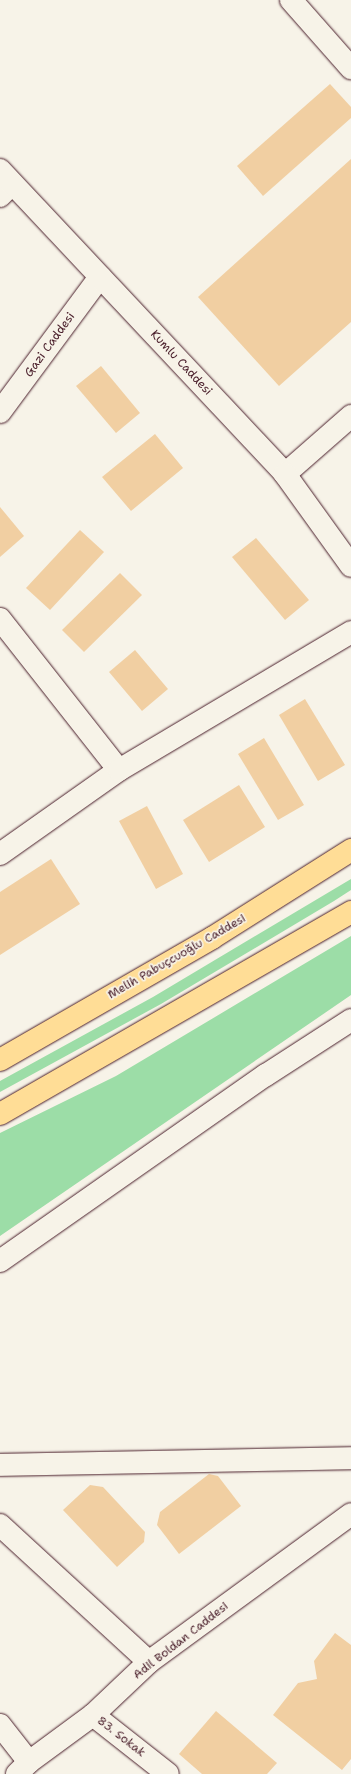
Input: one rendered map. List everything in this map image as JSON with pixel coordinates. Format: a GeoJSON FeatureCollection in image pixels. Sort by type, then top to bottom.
{"type":"FeatureCollection","features":[{"type":"Feature","properties":{"kind":"main road","name":"Melih Pabuçcuoğlu Caddesi"},"geometry":{"type":"LineString","coordinates":[[0,1060],[212,938],[351,850]]}},
{"type":"Feature","properties":{"kind":"main road"},"geometry":{"type":"LineString","coordinates":[[0,1114],[351,912]]}},
{"type":"Feature","properties":{"kind":"street"},"geometry":{"type":"LineString","coordinates":[[291,0],[351,68]]}},
{"type":"Feature","properties":{"kind":"street","name":"Kumlu Caddesi"},"geometry":{"type":"LineString","coordinates":[[4,183],[100,277],[285,474],[351,566]]}},
{"type":"Feature","properties":{"kind":"street","name":"Gazi Caddesi"},"geometry":{"type":"LineString","coordinates":[[0,412],[100,277]]}},
{"type":"Feature","properties":{"kind":"street"},"geometry":{"type":"LineString","coordinates":[[285,474],[351,416]]}},
{"type":"Feature","properties":{"kind":"street"},"geometry":{"type":"LineString","coordinates":[[0,619],[119,770]]}},
{"type":"Feature","properties":{"kind":"street"},"geometry":{"type":"LineString","coordinates":[[0,854],[119,770],[351,632]]}},
{"type":"Feature","properties":{"kind":"street"},"geometry":{"type":"LineString","coordinates":[[0,1261],[266,1075],[351,1020]]}},
{"type":"Feature","properties":{"kind":"street"},"geometry":{"type":"LineString","coordinates":[[0,1465],[351,1458]]}},
{"type":"Feature","properties":{"kind":"street","name":"Adil Boldan Caddesi"},"geometry":{"type":"LineString","coordinates":[[23,1768],[93,1714],[149,1662],[351,1514]]}},
{"type":"Feature","properties":{"kind":"street"},"geometry":{"type":"LineString","coordinates":[[0,1525],[149,1662]]}},
{"type":"Feature","properties":{"kind":"street","name":"83. Sokak"},"geometry":{"type":"LineString","coordinates":[[93,1714],[168,1774]]}},
{"type":"Feature","properties":{"kind":"street"},"geometry":{"type":"LineString","coordinates":[[0,1725],[23,1768]]}},
{"type":"Feature","properties":{"kind":"green space"},"geometry":{"type":"Polygon","coordinates":[[[351,879],[351,890],[334,901],[161,1004],[0,1092],[0,1081],[153,997],[351,879]]]}},
{"type":"Feature","properties":{"kind":"green space"},"geometry":{"type":"Polygon","coordinates":[[[351,936],[351,995],[0,1236],[0,1133],[116,1076],[351,936]]]}},
{"type":"Feature","properties":{"kind":"building"},"geometry":{"type":"Polygon","coordinates":[[[330,84],[351,107],[351,118],[263,196],[237,166],[330,84]]]}},
{"type":"Feature","properties":{"kind":"building"},"geometry":{"type":"Polygon","coordinates":[[[351,159],[351,322],[279,386],[198,297],[351,159]]]}},
{"type":"Feature","properties":{"kind":"building"},"geometry":{"type":"Polygon","coordinates":[[[101,366],[140,413],[116,433],[76,386],[101,366]]]}},
{"type":"Feature","properties":{"kind":"building"},"geometry":{"type":"Polygon","coordinates":[[[155,434],[183,468],[131,511],[102,477],[155,434]]]}},
{"type":"Feature","properties":{"kind":"building"},"geometry":{"type":"Polygon","coordinates":[[[0,507],[24,536],[0,557],[0,507]]]}},
{"type":"Feature","properties":{"kind":"building"},"geometry":{"type":"Polygon","coordinates":[[[80,530],[104,552],[50,610],[26,588],[80,530]]]}},
{"type":"Feature","properties":{"kind":"building"},"geometry":{"type":"Polygon","coordinates":[[[256,538],[309,600],[285,620],[232,557],[256,538]]]}},
{"type":"Feature","properties":{"kind":"building"},"geometry":{"type":"Polygon","coordinates":[[[120,573],[142,595],[84,652],[62,630],[120,573]]]}},
{"type":"Feature","properties":{"kind":"building"},"geometry":{"type":"Polygon","coordinates":[[[135,650],[168,689],[142,711],[109,672],[135,650]]]}},
{"type":"Feature","properties":{"kind":"building"},"geometry":{"type":"Polygon","coordinates":[[[305,699],[345,765],[318,781],[279,715],[305,699]]]}},
{"type":"Feature","properties":{"kind":"building"},"geometry":{"type":"Polygon","coordinates":[[[264,738],[304,805],[278,820],[238,754],[264,738]]]}},
{"type":"Feature","properties":{"kind":"building"},"geometry":{"type":"Polygon","coordinates":[[[239,785],[265,827],[209,862],[183,820],[239,785]]]}},
{"type":"Feature","properties":{"kind":"building"},"geometry":{"type":"Polygon","coordinates":[[[147,806],[183,874],[156,889],[119,821],[147,806]]]}},
{"type":"Feature","properties":{"kind":"building"},"geometry":{"type":"Polygon","coordinates":[[[51,859],[80,904],[0,955],[0,892],[51,859]]]}},
{"type":"Feature","properties":{"kind":"building"},"geometry":{"type":"Polygon","coordinates":[[[209,1474],[218,1476],[241,1506],[179,1554],[157,1525],[160,1512],[209,1474]]]}},
{"type":"Feature","properties":{"kind":"building"},"geometry":{"type":"Polygon","coordinates":[[[90,1485],[103,1487],[145,1532],[144,1542],[117,1567],[63,1510],[90,1485]]]}},
{"type":"Feature","properties":{"kind":"building"},"geometry":{"type":"Polygon","coordinates":[[[335,1633],[351,1645],[351,1759],[342,1770],[273,1715],[298,1683],[317,1679],[314,1661],[335,1633]]]}},
{"type":"Feature","properties":{"kind":"building"},"geometry":{"type":"Polygon","coordinates":[[[216,1711],[277,1763],[267,1774],[202,1774],[179,1754],[216,1711]]]}}]}
